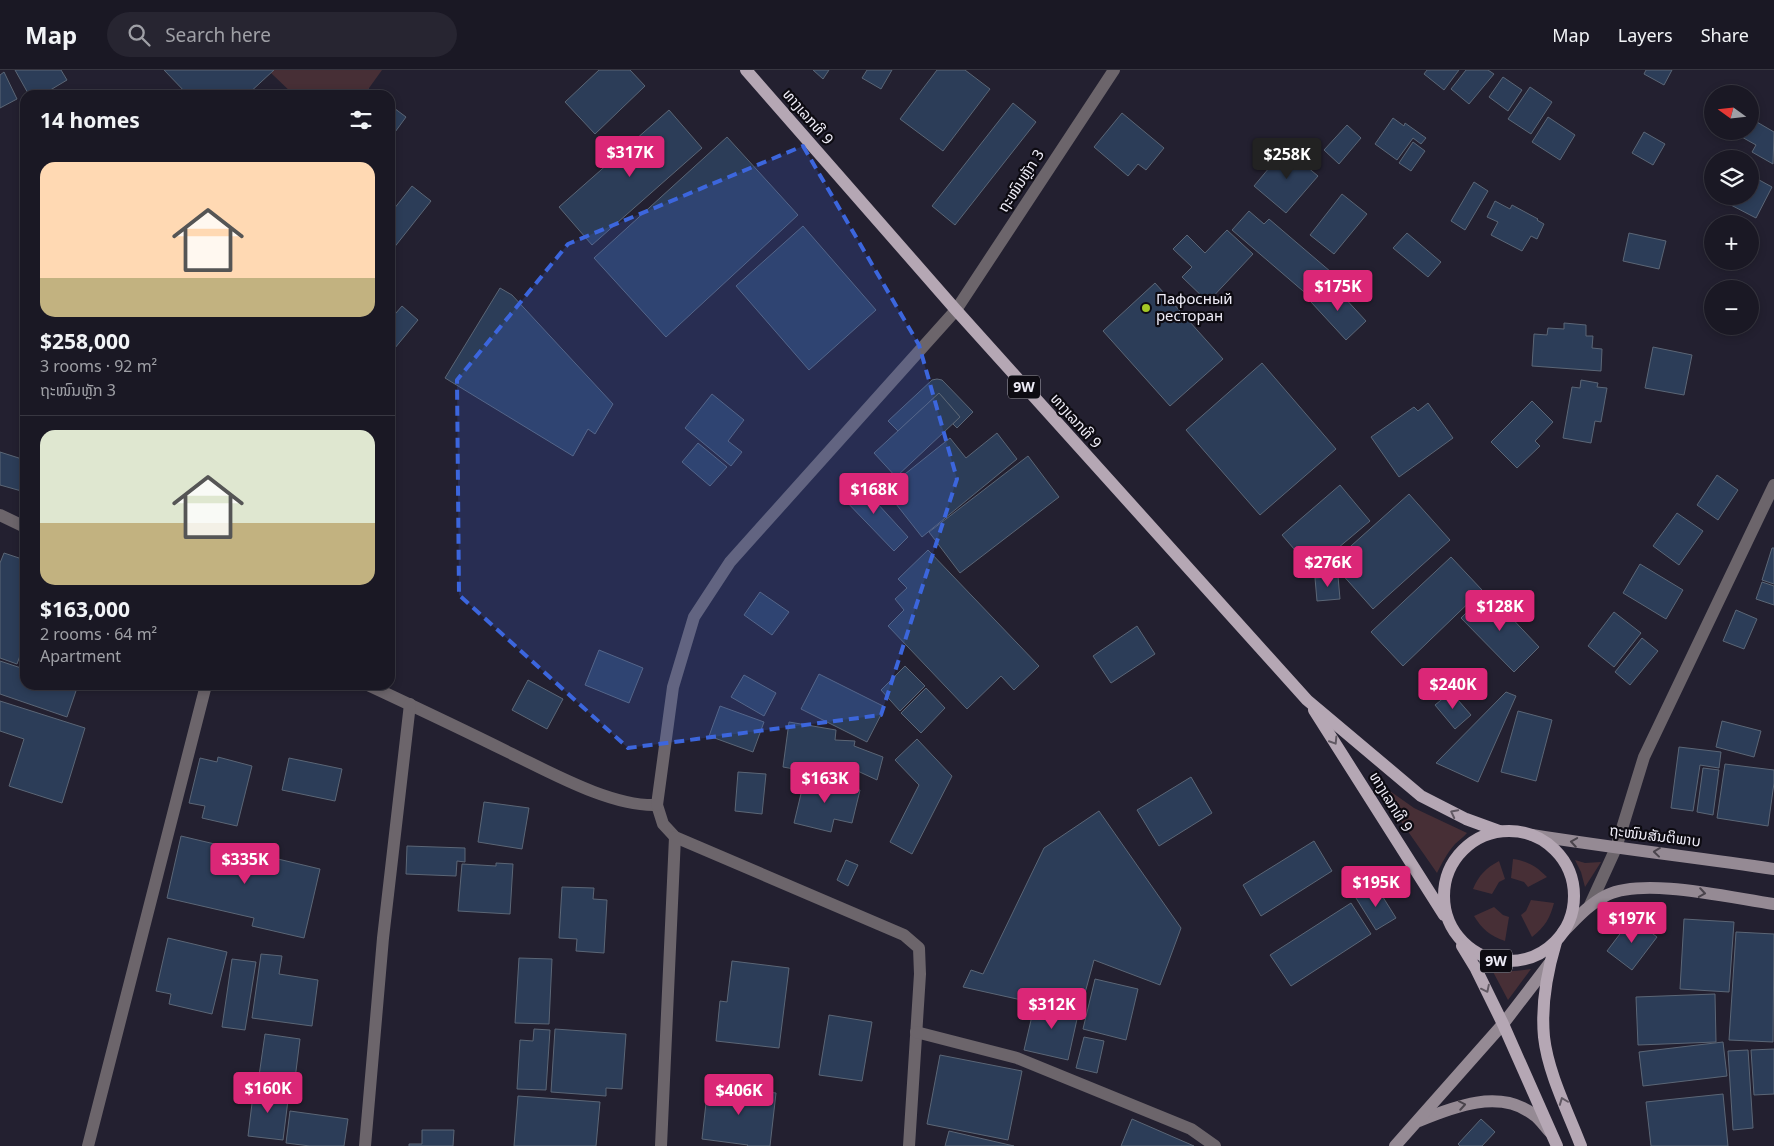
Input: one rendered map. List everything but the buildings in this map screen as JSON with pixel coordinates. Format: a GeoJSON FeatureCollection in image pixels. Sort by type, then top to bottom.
{"type":"FeatureCollection","features":[{"type":"Feature","properties":{"kind":"main road","name":"ທາງເລກທີ 9"},"geometry":{"type":"LineString","coordinates":[[746,70],[956,310],[1307,700],[1420,796],[1466,819],[1499,831],[1522,832],[1532,835],[1551,846],[1566,864],[1574,887],[1573,905],[1569,922],[1560,937],[1549,964],[1544,1006],[1544,1037],[1552,1070],[1581,1146]]}},
{"type":"Feature","properties":{"kind":"main road","name":"ທາງເລກທີ 9"},"geometry":{"type":"LineString","coordinates":[[1307,700],[1476,969],[1555,1140]]}},
{"type":"Feature","properties":{"kind":"main road","name":"ທາງເລກທີ 9"},"geometry":{"type":"LineString","coordinates":[[1499,831],[1488,834],[1467,845],[1452,864],[1447,874],[1444,892],[1450,926],[1469,949],[1491,960],[1502,962],[1514,962],[1536,956],[1560,937]]}},
{"type":"Feature","properties":{"kind":"street","name":"ຖະໜົນຫຼັກ 3"},"geometry":{"type":"LineString","coordinates":[[657,805],[673,687],[694,617],[730,562],[956,310],[1114,70]]}},
{"type":"Feature","properties":{"kind":"street"},"geometry":{"type":"LineString","coordinates":[[1590,905],[1616,848],[1644,757],[1774,484]]}},
{"type":"Feature","properties":{"kind":"street"},"geometry":{"type":"LineString","coordinates":[[0,515],[20,525]]}},
{"type":"Feature","properties":{"kind":"street"},"geometry":{"type":"LineString","coordinates":[[88,1146],[205,690]]}},
{"type":"Feature","properties":{"kind":"street"},"geometry":{"type":"LineString","coordinates":[[379,690],[576,784],[614,798],[645,806],[657,805],[664,824],[675,837],[904,935],[919,948],[920,974],[909,1146]]}},
{"type":"Feature","properties":{"kind":"street"},"geometry":{"type":"LineString","coordinates":[[365,1146],[383,938],[410,704]]}},
{"type":"Feature","properties":{"kind":"street","name":"ຖະໜົນສັນຕິພາບ"},"geometry":{"type":"LineString","coordinates":[[1532,835],[1774,869]]}},
{"type":"Feature","properties":{"kind":"street"},"geometry":{"type":"LineString","coordinates":[[661,1146],[675,837]]}},
{"type":"Feature","properties":{"kind":"street"},"geometry":{"type":"LineString","coordinates":[[1560,937],[1590,905],[1608,894],[1634,888],[1670,888],[1774,904]]}},
{"type":"Feature","properties":{"kind":"street"},"geometry":{"type":"LineString","coordinates":[[1395,1146],[1503,1024],[1549,964]]}},
{"type":"Feature","properties":{"kind":"street"},"geometry":{"type":"LineString","coordinates":[[916,1032],[1017,1058],[1191,1129],[1215,1146]]}},
{"type":"Feature","properties":{"kind":"street"},"geometry":{"type":"LineString","coordinates":[[1416,1122],[1454,1106],[1480,1102],[1502,1102],[1517,1106],[1534,1115],[1555,1140]]}},
{"type":"Feature","properties":{"kind":"highlighted area"},"geometry":{"type":"Polygon","coordinates":[[[803,146],[919,345],[957,479],[881,715],[628,748],[459,595],[457,380],[568,244],[803,146]]]}},
{"type":"Feature","properties":{"kind":"shaded area"},"geometry":{"type":"Polygon","coordinates":[[[274,70],[382,70],[368,90],[289,90],[271,73],[274,70]]]}},
{"type":"Feature","properties":{"kind":"shaded area"},"geometry":{"type":"Polygon","coordinates":[[[1370,777],[1414,808],[1467,833],[1452,847],[1437,873],[1370,777]]]}},
{"type":"Feature","properties":{"kind":"shaded area"},"geometry":{"type":"Polygon","coordinates":[[[1513,859],[1531,865],[1547,877],[1528,887],[1524,882],[1511,878],[1513,859]]]}},
{"type":"Feature","properties":{"kind":"shaded area"},"geometry":{"type":"Polygon","coordinates":[[[1575,860],[1585,863],[1601,862],[1585,887],[1581,872],[1575,860]]]}},
{"type":"Feature","properties":{"kind":"shaded area"},"geometry":{"type":"Polygon","coordinates":[[[1499,861],[1505,879],[1499,882],[1492,894],[1473,889],[1483,872],[1499,861]]]}},
{"type":"Feature","properties":{"kind":"shaded area"},"geometry":{"type":"Polygon","coordinates":[[[1531,900],[1554,903],[1546,922],[1532,937],[1521,915],[1526,911],[1531,900]]]}},
{"type":"Feature","properties":{"kind":"shaded area"},"geometry":{"type":"Polygon","coordinates":[[[1494,907],[1503,915],[1509,917],[1505,941],[1487,932],[1474,916],[1494,907]]]}},
{"type":"Feature","properties":{"kind":"shaded area"},"geometry":{"type":"Polygon","coordinates":[[[1491,968],[1506,971],[1531,969],[1508,1000],[1491,968]]]}},
{"type":"Feature","properties":{"kind":"place","name":"Пафосный ресторан"},"geometry":{"type":"Point","coordinates":[1146,308]}}]}
